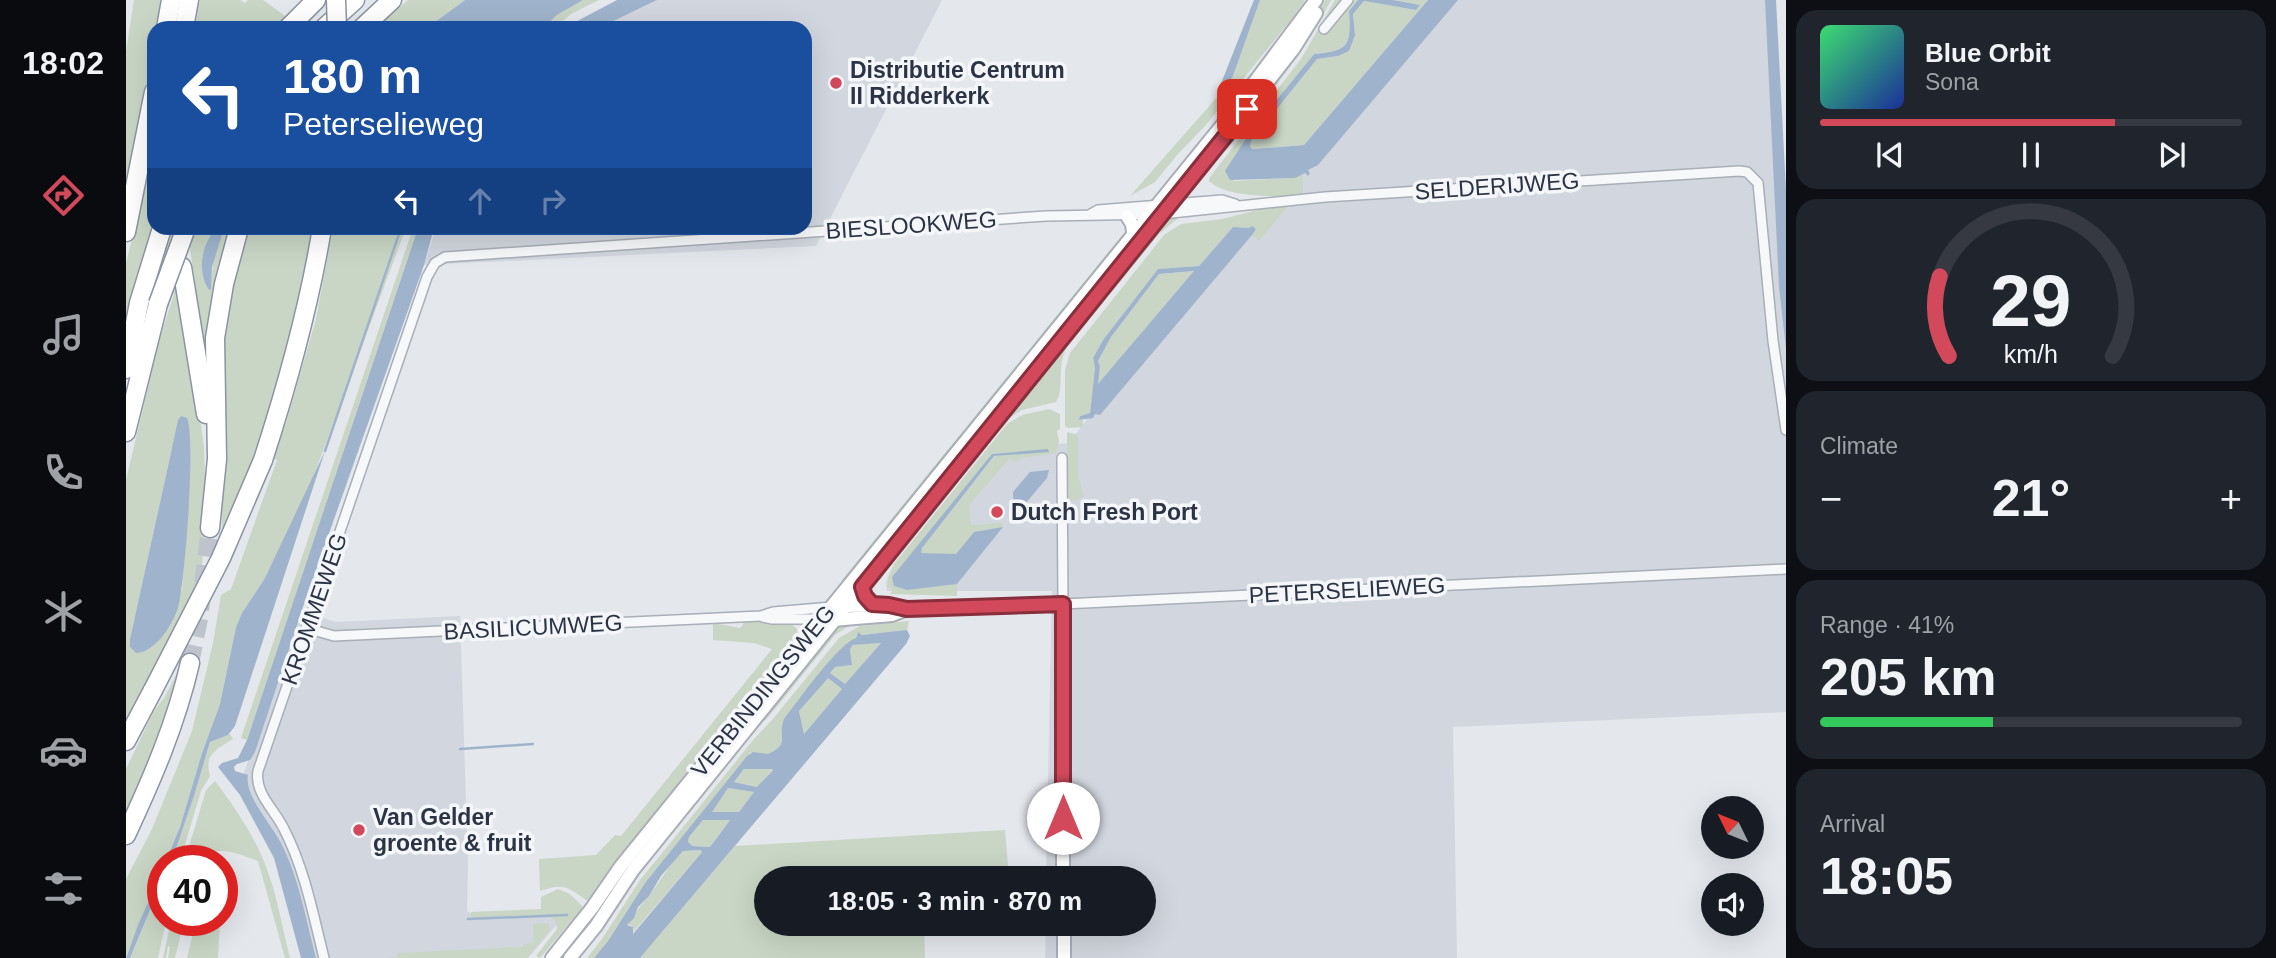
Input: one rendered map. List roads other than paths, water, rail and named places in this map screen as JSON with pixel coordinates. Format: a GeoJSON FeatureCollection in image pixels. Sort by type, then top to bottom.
{"type":"FeatureCollection","features":[{"type":"Feature","properties":{"kind":"highway"},"geometry":{"type":"LineString","coordinates":[[168,21],[172,0]]}},
{"type":"Feature","properties":{"kind":"highway"},"geometry":{"type":"LineString","coordinates":[[186,21],[190,0]]}},
{"type":"Feature","properties":{"kind":"highway"},"geometry":{"type":"LineString","coordinates":[[331,21],[336,0]]}},
{"type":"Feature","properties":{"kind":"highway"},"geometry":{"type":"LineString","coordinates":[[335,21],[355,0]]}},
{"type":"Feature","properties":{"kind":"highway"},"geometry":{"type":"LineString","coordinates":[[370,21],[392,0]]}},
{"type":"Feature","properties":{"kind":"highway"},"geometry":{"type":"LineString","coordinates":[[295,21],[311,5]]}},
{"type":"Feature","properties":{"kind":"highway"},"geometry":{"type":"LineString","coordinates":[[126,232],[147,127]]}},
{"type":"Feature","properties":{"kind":"highway"},"geometry":{"type":"LineString","coordinates":[[126,369],[139,303],[160,235]]}},
{"type":"Feature","properties":{"kind":"highway"},"geometry":{"type":"LineString","coordinates":[[126,432],[159,304],[184,235]]}},
{"type":"Feature","properties":{"kind":"highway"},"geometry":{"type":"LineString","coordinates":[[182,268],[204,399],[209,448],[210,527],[217,459],[215,338],[224,284],[237,235]]}},
{"type":"Feature","properties":{"kind":"highway"},"geometry":{"type":"LineString","coordinates":[[126,741],[222,558],[262,460],[286,387],[308,304],[321,235]]}},
{"type":"Feature","properties":{"kind":"highway"},"geometry":{"type":"LineString","coordinates":[[126,835],[153,778],[190,663]]}},
{"type":"Feature","properties":{"kind":"street","name":"VERBINDINGSWEG"},"geometry":{"type":"LineString","coordinates":[[847,605],[1159,209],[1316,0]]}},
{"type":"Feature","properties":{"kind":"street","name":"VERBINDINGSWEG"},"geometry":{"type":"LineString","coordinates":[[570,958],[596,926],[633,870],[1133,232],[1183,189],[1294,48],[1322,0]]}},
{"type":"Feature","properties":{"kind":"street"},"geometry":{"type":"LineString","coordinates":[[1324,29],[1348,0]]}},
{"type":"Feature","properties":{"kind":"street","name":"SELDERIJWEG"},"geometry":{"type":"LineString","coordinates":[[1159,209],[1739,170],[1754,177],[1758,183],[1773,341],[1786,430]]}},
{"type":"Feature","properties":{"kind":"street"},"geometry":{"type":"LineString","coordinates":[[1183,189],[1191,202]]}},
{"type":"Feature","properties":{"kind":"street","name":"SELDERIJWEG"},"geometry":{"type":"LineString","coordinates":[[1159,209],[1191,202],[1223,200],[1239,205]]}},
{"type":"Feature","properties":{"kind":"street","name":"BIESLOOKWEG"},"geometry":{"type":"LineString","coordinates":[[1091,214],[1098,210],[1159,209]]}},
{"type":"Feature","properties":{"kind":"street","name":"BIESLOOKWEG"},"geometry":{"type":"LineString","coordinates":[[812,233],[1091,214],[1127,216],[1159,209]]}},
{"type":"Feature","properties":{"kind":"street"},"geometry":{"type":"LineString","coordinates":[[1127,216],[1133,232]]}},
{"type":"Feature","properties":{"kind":"street","name":"BIESLOOKWEG"},"geometry":{"type":"LineString","coordinates":[[439,259],[776,235]]}},
{"type":"Feature","properties":{"kind":"street","name":"KROMMEWEG"},"geometry":{"type":"LineString","coordinates":[[324,958],[301,867],[283,826],[258,786],[257,779],[427,277],[439,259]]}},
{"type":"Feature","properties":{"kind":"street"},"geometry":{"type":"LineString","coordinates":[[1062,458],[1063,866]]}},
{"type":"Feature","properties":{"kind":"street","name":"PETERSELIEWEG"},"geometry":{"type":"LineString","coordinates":[[833,613],[847,605],[889,605],[907,609],[1063,604],[1786,569]]}},
{"type":"Feature","properties":{"kind":"street"},"geometry":{"type":"LineString","coordinates":[[862,587],[872,604]]}},
{"type":"Feature","properties":{"kind":"street","name":"PETERSELIEWEG"},"geometry":{"type":"LineString","coordinates":[[833,613],[892,615],[907,609]]}},
{"type":"Feature","properties":{"kind":"street","name":"BASILICUMWEG"},"geometry":{"type":"LineString","coordinates":[[306,628],[334,636],[761,616],[773,612],[833,613]]}},
{"type":"Feature","properties":{"kind":"street","name":"VERBINDINGSWEG"},"geometry":{"type":"LineString","coordinates":[[552,958],[621,866],[821,619],[833,613]]}},
{"type":"Feature","properties":{"kind":"street","name":"BASILICUMWEG"},"geometry":{"type":"LineString","coordinates":[[761,616],[772,619],[821,619]]}},
{"type":"Feature","properties":{"kind":"street"},"geometry":{"type":"LineString","coordinates":[[801,620],[806,625],[808,635]]}},
{"type":"Feature","properties":{"kind":"street"},"geometry":{"type":"LineString","coordinates":[[1063,936],[1064,958]]}},
{"type":"Feature","properties":{"kind":"water"},"geometry":{"type":"Polygon","coordinates":[[[465,0],[583,0],[551,21],[436,21],[465,0]]]}},
{"type":"Feature","properties":{"kind":"water"},"geometry":{"type":"Polygon","coordinates":[[[617,0],[657,0],[614,21],[577,21],[617,0]]]}},
{"type":"Feature","properties":{"kind":"water"},"geometry":{"type":"Polygon","coordinates":[[[1254,0],[1260,0],[1233,76],[1223,91],[1220,86],[1254,0]]]}},
{"type":"Feature","properties":{"kind":"water"},"geometry":{"type":"Polygon","coordinates":[[[1358,0],[1393,0],[1420,5],[1416,10],[1364,1],[1353,14],[1355,35],[1349,51],[1338,56],[1317,59],[1251,141],[1250,147],[1253,149],[1304,145],[1428,0],[1458,0],[1318,165],[1308,170],[1308,176],[1305,173],[1295,178],[1230,180],[1225,171],[1249,134],[1314,54],[1335,51],[1346,44],[1349,11],[1358,0]]]}},
{"type":"Feature","properties":{"kind":"water"},"geometry":{"type":"Polygon","coordinates":[[[1765,0],[1776,0],[1786,190],[1786,349],[1779,287],[1765,0]]]}},
{"type":"Feature","properties":{"kind":"water"},"geometry":{"type":"Polygon","coordinates":[[[1252,226],[1256,229],[1100,415],[1095,414],[1093,418],[1079,420],[1080,416],[1090,413],[1095,368],[1093,358],[1103,340],[1158,269],[1199,266],[1233,227],[1252,226]],[[1194,271],[1159,274],[1111,337],[1098,361],[1098,384],[1194,271]]]}},
{"type":"Feature","properties":{"kind":"water"},"geometry":{"type":"Polygon","coordinates":[[[210,235],[222,235],[212,267],[209,290],[202,266],[210,235]]]}},
{"type":"Feature","properties":{"kind":"water"},"geometry":{"type":"Polygon","coordinates":[[[416,235],[432,235],[255,752],[250,760],[234,767],[235,771],[248,775],[254,800],[281,843],[293,870],[316,958],[301,958],[274,858],[240,795],[218,767],[238,758],[247,740],[416,235]]]}},
{"type":"Feature","properties":{"kind":"water"},"geometry":{"type":"Polygon","coordinates":[[[181,416],[187,418],[190,453],[181,593],[175,615],[162,637],[150,648],[136,653],[130,647],[130,639],[181,416]]]}},
{"type":"Feature","properties":{"kind":"water"},"geometry":{"type":"Polygon","coordinates":[[[1048,449],[1049,452],[994,456],[922,548],[921,553],[956,554],[974,532],[1003,527],[957,584],[907,590],[894,586],[892,577],[992,454],[1048,449]]]}},
{"type":"Feature","properties":{"kind":"water"},"geometry":{"type":"Polygon","coordinates":[[[325,451],[235,726],[228,735],[210,742],[177,845],[173,845],[220,704],[236,627],[265,578],[325,451]]]}},
{"type":"Feature","properties":{"kind":"water"},"geometry":{"type":"Polygon","coordinates":[[[1049,470],[1047,478],[1014,517],[1013,492],[1030,472],[1049,470]]]}},
{"type":"Feature","properties":{"kind":"water"},"geometry":{"type":"Polygon","coordinates":[[[907,630],[910,636],[640,958],[594,958],[645,883],[747,756],[753,752],[768,754],[779,747],[784,719],[829,661],[848,642],[856,638],[858,632],[862,635],[907,630]],[[881,643],[853,645],[850,649],[852,665],[835,667],[830,673],[845,684],[881,643]],[[828,678],[799,711],[804,734],[842,689],[828,678]],[[744,769],[734,782],[757,787],[772,769],[744,769]],[[728,788],[712,812],[739,812],[754,792],[728,788]],[[703,820],[688,842],[692,846],[710,847],[730,820],[703,820]],[[683,851],[661,876],[649,896],[638,907],[634,918],[627,925],[633,927],[633,934],[702,852],[683,851]]]}},
{"type":"Feature","properties":{"kind":"water"},"geometry":{"type":"Polygon","coordinates":[[[147,905],[147,917],[130,958],[126,958],[147,905]]]}},
{"type":"Feature","properties":{"kind":"waterway"},"geometry":{"type":"LineString","coordinates":[[325,451],[399,235]]}},
{"type":"Feature","properties":{"kind":"waterway"},"geometry":{"type":"LineString","coordinates":[[460,749],[533,744]]}},
{"type":"Feature","properties":{"kind":"waterway"},"geometry":{"type":"LineString","coordinates":[[468,919],[567,915]]}},
{"type":"Feature","properties":{"kind":"tunnel"},"geometry":{"type":"LineString","coordinates":[[190,663],[199,619],[210,528]]}},
{"type":"Feature","properties":{"kind":"place","name":"Distributie Centrum II Ridderkerk"},"geometry":{"type":"Point","coordinates":[836,83]}},
{"type":"Feature","properties":{"kind":"place","name":"Dutch Fresh Port"},"geometry":{"type":"Point","coordinates":[997,512]}},
{"type":"Feature","properties":{"kind":"place","name":"Van Gelder groente & fruit"},"geometry":{"type":"Point","coordinates":[359,830]}}]}
